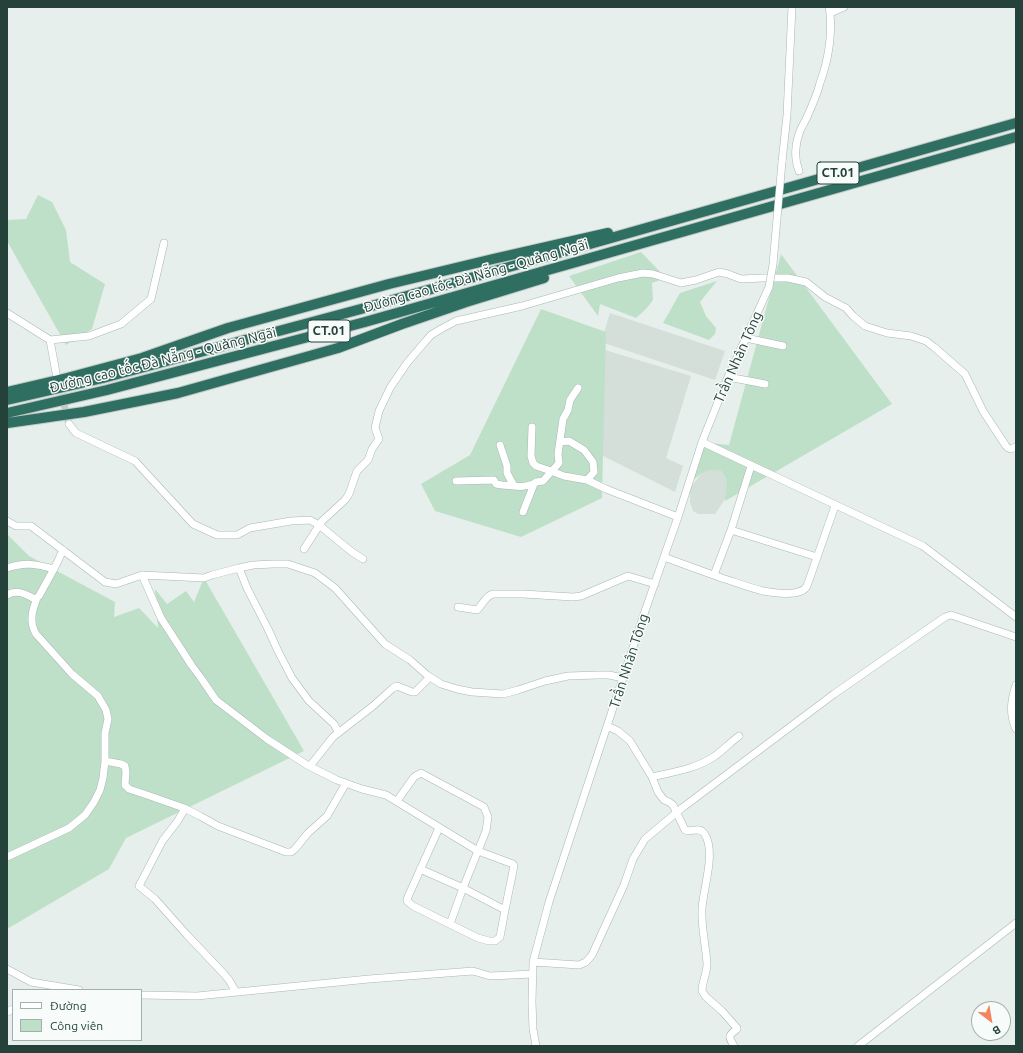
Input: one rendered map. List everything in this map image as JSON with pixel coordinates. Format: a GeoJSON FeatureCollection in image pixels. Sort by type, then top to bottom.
{"type":"FeatureCollection","features":[{"type":"Feature","properties":{"kind":"highway","name":"CT.01"},"geometry":{"type":"LineString","coordinates":[[639,228],[1016,123]]}},
{"type":"Feature","properties":{"kind":"highway","name":"CT.01"},"geometry":{"type":"LineString","coordinates":[[650,243],[710,224],[1016,137]]}},
{"type":"Feature","properties":{"kind":"highway"},"geometry":{"type":"LineString","coordinates":[[7,392],[142,358],[228,328],[389,284],[493,259],[639,228]]}},
{"type":"Feature","properties":{"kind":"highway","name":"Đường cao tốc Đà Nẵng - Quảng Ngãi"},"geometry":{"type":"LineString","coordinates":[[7,400],[103,378],[361,309],[639,228]]}},
{"type":"Feature","properties":{"kind":"highway"},"geometry":{"type":"LineString","coordinates":[[7,423],[84,412],[186,391],[338,348],[466,302],[650,243]]}},
{"type":"Feature","properties":{"kind":"highway","name":"Đường cao tốc Đà Nẵng - Quảng Ngãi"},"geometry":{"type":"LineString","coordinates":[[7,413],[107,390],[249,353],[650,243]]}},
{"type":"Feature","properties":{"kind":"street","name":"Trần Nhân Tông"},"geometry":{"type":"LineString","coordinates":[[536,1046],[533,1028],[532,1002],[533,962],[549,902],[702,442],[728,377],[768,287],[773,264],[787,115],[792,7]]}},
{"type":"Feature","properties":{"kind":"street"},"geometry":{"type":"LineString","coordinates":[[799,171],[796,154],[797,142],[800,131],[821,82],[826,61],[831,26],[829,10],[844,7]]}},
{"type":"Feature","properties":{"kind":"street"},"geometry":{"type":"LineString","coordinates":[[7,313],[50,340],[89,336],[121,324],[151,299],[164,243]]}},
{"type":"Feature","properties":{"kind":"street"},"geometry":{"type":"LineString","coordinates":[[304,549],[322,520],[339,507],[349,494],[357,471],[368,460],[372,448],[379,439],[375,428],[379,411],[390,388],[407,363],[424,342],[432,335],[456,321],[522,306],[618,278],[643,273],[653,274],[681,283],[696,280],[719,272],[741,279],[788,278],[806,282],[824,297],[846,308],[865,326],[887,333],[911,336],[921,339],[934,347],[965,374],[983,411],[1008,449],[1016,447]]}},
{"type":"Feature","properties":{"kind":"street"},"geometry":{"type":"LineString","coordinates":[[746,338],[783,346]]}},
{"type":"Feature","properties":{"kind":"street"},"geometry":{"type":"LineString","coordinates":[[50,340],[56,373]]}},
{"type":"Feature","properties":{"kind":"street"},"geometry":{"type":"LineString","coordinates":[[728,377],[765,384]]}},
{"type":"Feature","properties":{"kind":"street"},"geometry":{"type":"LineString","coordinates":[[456,481],[494,480],[496,484],[518,486],[534,484],[542,481],[559,463],[558,454],[563,419],[568,410],[570,400],[578,388]]}},
{"type":"Feature","properties":{"kind":"street"},"geometry":{"type":"LineString","coordinates":[[69,424],[76,433],[135,461],[193,524],[217,534],[237,535],[250,528],[291,521],[310,520],[319,525],[363,559]]}},
{"type":"Feature","properties":{"kind":"street"},"geometry":{"type":"LineString","coordinates":[[532,427],[531,456],[533,463],[536,466],[564,476],[587,480],[678,517]]}},
{"type":"Feature","properties":{"kind":"street"},"geometry":{"type":"LineString","coordinates":[[560,442],[569,441],[584,450],[593,462],[594,472],[587,480]]}},
{"type":"Feature","properties":{"kind":"street"},"geometry":{"type":"LineString","coordinates":[[702,442],[835,506],[923,546],[1016,617]]}},
{"type":"Feature","properties":{"kind":"street"},"geometry":{"type":"LineString","coordinates":[[500,445],[507,466],[507,473],[514,486]]}},
{"type":"Feature","properties":{"kind":"street"},"geometry":{"type":"LineString","coordinates":[[714,575],[731,530],[751,466]]}},
{"type":"Feature","properties":{"kind":"street"},"geometry":{"type":"LineString","coordinates":[[523,512],[534,484]]}},
{"type":"Feature","properties":{"kind":"street"},"geometry":{"type":"LineString","coordinates":[[664,557],[763,591],[778,593],[799,592],[807,586],[835,506]]}},
{"type":"Feature","properties":{"kind":"street"},"geometry":{"type":"LineString","coordinates":[[7,521],[16,526],[31,526],[105,582],[116,584],[142,575],[204,578],[253,565],[288,564],[315,573],[335,588],[385,644],[410,660],[441,684],[457,689],[472,692],[503,694],[544,681],[568,676],[609,675],[623,678]]}},
{"type":"Feature","properties":{"kind":"street"},"geometry":{"type":"LineString","coordinates":[[731,530],[817,557]]}},
{"type":"Feature","properties":{"kind":"street"},"geometry":{"type":"LineString","coordinates":[[7,857],[69,828],[85,815],[100,790],[103,778],[105,761],[104,738],[108,719],[106,710],[98,696],[72,674],[36,634],[32,627],[31,618],[37,598],[63,550]]}},
{"type":"Feature","properties":{"kind":"street"},"geometry":{"type":"LineString","coordinates":[[7,568],[32,564],[54,569]]}},
{"type":"Feature","properties":{"kind":"street"},"geometry":{"type":"LineString","coordinates":[[239,568],[247,588],[292,678],[309,701],[334,724],[338,732]]}},
{"type":"Feature","properties":{"kind":"street"},"geometry":{"type":"LineString","coordinates":[[142,575],[161,618],[216,700],[267,739],[310,766],[337,780],[362,789],[386,795],[478,851],[511,863],[514,866],[500,937],[495,941],[478,938],[419,909],[407,901],[439,828]]}},
{"type":"Feature","properties":{"kind":"street"},"geometry":{"type":"LineString","coordinates":[[458,607],[477,610],[481,607],[490,594],[523,594],[564,597],[581,596],[628,576],[655,584]]}},
{"type":"Feature","properties":{"kind":"street"},"geometry":{"type":"LineString","coordinates":[[7,596],[11,592],[20,592],[35,599],[37,598]]}},
{"type":"Feature","properties":{"kind":"street"},"geometry":{"type":"LineString","coordinates":[[533,962],[580,965],[586,962],[592,955],[624,885],[633,859],[645,839],[676,812],[834,694],[945,617],[951,615],[1016,637]]}},
{"type":"Feature","properties":{"kind":"street"},"geometry":{"type":"LineString","coordinates":[[310,766],[338,732],[373,706],[393,688],[397,686],[415,692],[430,677]]}},
{"type":"Feature","properties":{"kind":"street"},"geometry":{"type":"LineString","coordinates":[[1016,685],[1011,710],[1016,729]]}},
{"type":"Feature","properties":{"kind":"street"},"geometry":{"type":"LineString","coordinates":[[607,726],[618,731],[630,741],[652,777],[658,792],[664,800],[672,804],[685,830],[702,830],[706,837],[709,855],[702,910],[706,963],[702,991],[706,997],[722,1011],[737,1028],[730,1034],[729,1038],[734,1046]]}},
{"type":"Feature","properties":{"kind":"street"},"geometry":{"type":"LineString","coordinates":[[652,777],[689,768],[702,763],[715,756],[739,736]]}},
{"type":"Feature","properties":{"kind":"street"},"geometry":{"type":"LineString","coordinates":[[105,761],[125,766],[125,785],[128,789],[184,808],[218,826],[280,850],[289,852],[295,849],[308,833],[327,816],[346,783]]}},
{"type":"Feature","properties":{"kind":"street"},"geometry":{"type":"LineString","coordinates":[[397,801],[414,777],[421,773],[484,807],[488,817],[484,837],[450,924]]}},
{"type":"Feature","properties":{"kind":"street"},"geometry":{"type":"LineString","coordinates":[[184,808],[177,822],[163,840],[139,886],[155,899],[224,974],[236,992]]}},
{"type":"Feature","properties":{"kind":"street"},"geometry":{"type":"LineString","coordinates":[[420,869],[463,888],[505,910]]}},
{"type":"Feature","properties":{"kind":"street"},"geometry":{"type":"LineString","coordinates":[[858,1046],[1016,923]]}},
{"type":"Feature","properties":{"kind":"street"},"geometry":{"type":"LineString","coordinates":[[7,969],[43,987],[67,989]]}},
{"type":"Feature","properties":{"kind":"street"},"geometry":{"type":"LineString","coordinates":[[142,995],[197,996],[473,970],[490,976],[533,974]]}},
{"type":"Feature","properties":{"kind":"shaded area"},"geometry":{"type":"Polygon","coordinates":[[[610,313],[725,351],[715,380],[601,342],[610,313]]]}},
{"type":"Feature","properties":{"kind":"shaded area"},"geometry":{"type":"Polygon","coordinates":[[[605,350],[691,376],[666,458],[683,466],[675,492],[589,449],[605,350]]]}},
{"type":"Feature","properties":{"kind":"shaded area"},"geometry":{"type":"Polygon","coordinates":[[[709,469],[721,471],[727,480],[728,495],[715,514],[698,514],[693,511],[690,502],[690,489],[702,472],[709,469]]]}},
{"type":"Feature","properties":{"kind":"green space"},"geometry":{"type":"Polygon","coordinates":[[[38,195],[52,202],[66,230],[70,262],[105,284],[92,329],[66,345],[7,241],[7,220],[26,219],[38,195]]]}},
{"type":"Feature","properties":{"kind":"green space"},"geometry":{"type":"Polygon","coordinates":[[[641,252],[666,278],[652,283],[653,300],[636,318],[600,304],[598,316],[569,276],[641,252]]]}},
{"type":"Feature","properties":{"kind":"green space"},"geometry":{"type":"Polygon","coordinates":[[[781,254],[892,404],[725,501],[727,480],[721,471],[706,471],[693,480],[702,442],[729,445],[781,254]]]}},
{"type":"Feature","properties":{"kind":"green space"},"geometry":{"type":"Polygon","coordinates":[[[717,281],[700,302],[706,316],[716,328],[715,334],[709,340],[663,323],[680,293],[717,281]]]}},
{"type":"Feature","properties":{"kind":"green space"},"geometry":{"type":"Polygon","coordinates":[[[541,309],[606,332],[602,498],[521,537],[435,511],[421,484],[470,455],[541,309]]]}},
{"type":"Feature","properties":{"kind":"green space"},"geometry":{"type":"Polygon","coordinates":[[[7,534],[29,556],[115,602],[114,617],[139,608],[158,628],[155,589],[167,604],[186,591],[194,602],[204,578],[304,751],[126,838],[109,869],[7,929],[7,534]]]}},
{"type":"Feature","properties":{"kind":"tunnel"},"geometry":{"type":"LineString","coordinates":[[59,384],[69,424]]}}]}
